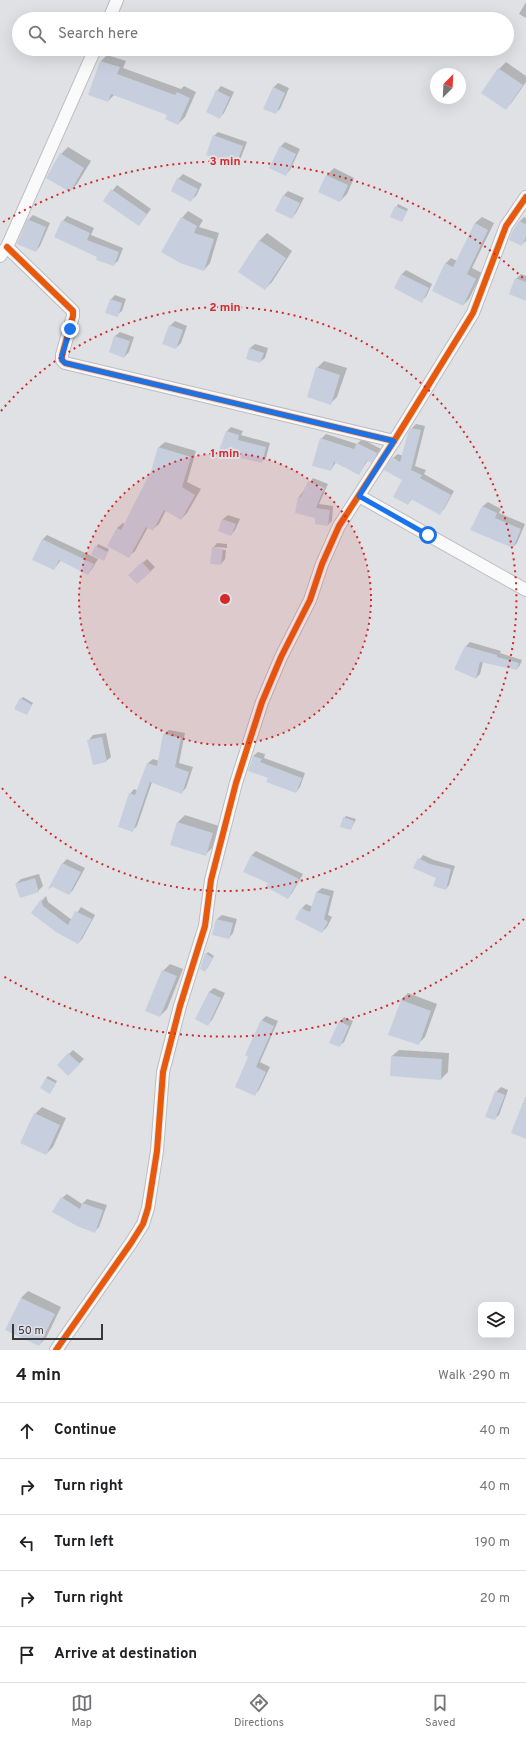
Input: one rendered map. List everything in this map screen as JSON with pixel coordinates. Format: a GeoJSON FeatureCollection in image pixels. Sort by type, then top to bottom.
{"type":"FeatureCollection","features":[{"type":"Feature","properties":{"kind":"street"},"geometry":{"type":"LineString","coordinates":[[112,12],[117,0]]}},
{"type":"Feature","properties":{"kind":"street"},"geometry":{"type":"LineString","coordinates":[[92,56],[3,252],[72,311],[73,316],[62,360],[65,363],[394,441]]}},
{"type":"Feature","properties":{"kind":"street"},"geometry":{"type":"LineString","coordinates":[[56,1350],[131,1243],[145,1218],[157,1151],[163,1072],[180,1006],[204,926],[211,880],[236,783],[262,702],[275,670],[310,600],[322,564],[339,526],[394,441],[473,313],[506,226],[526,197]]}},
{"type":"Feature","properties":{"kind":"street"},"geometry":{"type":"LineString","coordinates":[[359,496],[526,590]]}},
{"type":"Feature","properties":{"kind":"building"},"geometry":{"type":"Polygon","coordinates":[[[100,61],[120,67],[117,74],[175,95],[177,92],[190,98],[178,125],[165,119],[167,115],[111,94],[108,102],[88,95],[100,61]]]}},
{"type":"Feature","properties":{"kind":"building"},"geometry":{"type":"Polygon","coordinates":[[[498,68],[523,85],[506,110],[481,93],[498,68]]]}},
{"type":"Feature","properties":{"kind":"building"},"geometry":{"type":"Polygon","coordinates":[[[273,87],[285,93],[276,114],[263,109],[273,87]]]}},
{"type":"Feature","properties":{"kind":"building"},"geometry":{"type":"Polygon","coordinates":[[[216,90],[230,97],[220,119],[206,112],[216,90]]]}},
{"type":"Feature","properties":{"kind":"building"},"geometry":{"type":"Polygon","coordinates":[[[213,135],[243,146],[236,166],[206,155],[213,135]]]}},
{"type":"Feature","properties":{"kind":"building"},"geometry":{"type":"Polygon","coordinates":[[[280,146],[296,154],[286,176],[269,168],[280,146]]]}},
{"type":"Feature","properties":{"kind":"building"},"geometry":{"type":"Polygon","coordinates":[[[60,153],[84,168],[70,192],[46,178],[60,153]]]}},
{"type":"Feature","properties":{"kind":"building"},"geometry":{"type":"Polygon","coordinates":[[[326,175],[348,185],[340,202],[318,192],[326,175]]]}},
{"type":"Feature","properties":{"kind":"building"},"geometry":{"type":"Polygon","coordinates":[[[177,178],[198,189],[191,202],[171,191],[177,178]]]}},
{"type":"Feature","properties":{"kind":"building"},"geometry":{"type":"Polygon","coordinates":[[[111,189],[147,214],[139,226],[103,201],[111,189]]]}},
{"type":"Feature","properties":{"kind":"building"},"geometry":{"type":"Polygon","coordinates":[[[283,195],[300,203],[292,219],[275,211],[283,195]]]}},
{"type":"Feature","properties":{"kind":"building"},"geometry":{"type":"Polygon","coordinates":[[[395,206],[407,211],[402,222],[390,217],[395,206]]]}},
{"type":"Feature","properties":{"kind":"building"},"geometry":{"type":"Polygon","coordinates":[[[181,217],[197,226],[194,233],[214,239],[204,271],[180,263],[161,252],[181,217]]]}},
{"type":"Feature","properties":{"kind":"building"},"geometry":{"type":"Polygon","coordinates":[[[27,219],[46,227],[36,252],[17,244],[27,219]]]}},
{"type":"Feature","properties":{"kind":"building"},"geometry":{"type":"Polygon","coordinates":[[[62,220],[90,233],[87,240],[119,252],[114,266],[96,260],[97,257],[54,237],[62,220]]]}},
{"type":"Feature","properties":{"kind":"building"},"geometry":{"type":"Polygon","coordinates":[[[519,221],[526,224],[526,237],[522,246],[509,240],[519,221]]]}},
{"type":"Feature","properties":{"kind":"building"},"geometry":{"type":"Polygon","coordinates":[[[475,223],[488,230],[467,274],[476,279],[463,306],[432,291],[445,263],[453,267],[475,223]]]}},
{"type":"Feature","properties":{"kind":"building"},"geometry":{"type":"Polygon","coordinates":[[[259,240],[286,258],[265,290],[238,272],[259,240]]]}},
{"type":"Feature","properties":{"kind":"building"},"geometry":{"type":"Polygon","coordinates":[[[401,274],[429,288],[422,303],[394,288],[401,274]]]}},
{"type":"Feature","properties":{"kind":"building"},"geometry":{"type":"Polygon","coordinates":[[[515,278],[526,282],[526,301],[509,294],[515,278]]]}},
{"type":"Feature","properties":{"kind":"building"},"geometry":{"type":"Polygon","coordinates":[[[110,299],[122,303],[118,317],[105,313],[110,299]]]}},
{"type":"Feature","properties":{"kind":"building"},"geometry":{"type":"Polygon","coordinates":[[[169,325],[183,330],[176,349],[162,344],[169,325]]]}},
{"type":"Feature","properties":{"kind":"building"},"geometry":{"type":"Polygon","coordinates":[[[114,336],[130,341],[124,358],[109,352],[114,336]]]}},
{"type":"Feature","properties":{"kind":"building"},"geometry":{"type":"Polygon","coordinates":[[[249,348],[264,353],[260,363],[246,359],[249,348]]]}},
{"type":"Feature","properties":{"kind":"building"},"geometry":{"type":"Polygon","coordinates":[[[316,367],[340,375],[331,405],[307,397],[316,367]]]}},
{"type":"Feature","properties":{"kind":"building"},"geometry":{"type":"Polygon","coordinates":[[[411,428],[421,430],[411,470],[422,475],[420,478],[451,495],[440,515],[411,499],[408,505],[393,497],[402,480],[384,470],[392,457],[400,462],[408,433],[411,428]]]}},
{"type":"Feature","properties":{"kind":"building"},"geometry":{"type":"Polygon","coordinates":[[[226,431],[239,435],[238,440],[266,447],[262,463],[232,456],[231,458],[218,453],[226,431]]]}},
{"type":"Feature","properties":{"kind":"building"},"geometry":{"type":"Polygon","coordinates":[[[320,438],[354,449],[357,443],[377,453],[371,463],[367,460],[359,475],[334,462],[331,471],[312,466],[320,438]]]}},
{"type":"Feature","properties":{"kind":"building"},"geometry":{"type":"Polygon","coordinates":[[[158,447],[191,457],[182,487],[195,495],[181,520],[164,510],[153,531],[146,527],[129,558],[107,546],[117,528],[121,530],[151,471],[158,447]]]}},
{"type":"Feature","properties":{"kind":"building"},"geometry":{"type":"Polygon","coordinates":[[[308,481],[324,488],[316,508],[330,510],[328,526],[315,524],[315,518],[295,513],[298,497],[301,497],[308,481]]]}},
{"type":"Feature","properties":{"kind":"building"},"geometry":{"type":"Polygon","coordinates":[[[482,506],[497,513],[495,518],[521,529],[513,548],[470,530],[482,506]]]}},
{"type":"Feature","properties":{"kind":"building"},"geometry":{"type":"Polygon","coordinates":[[[222,519],[236,524],[231,536],[218,531],[222,519]]]}},
{"type":"Feature","properties":{"kind":"building"},"geometry":{"type":"Polygon","coordinates":[[[42,539],[94,564],[88,575],[59,560],[54,570],[32,560],[42,539]]]}},
{"type":"Feature","properties":{"kind":"building"},"geometry":{"type":"Polygon","coordinates":[[[95,546],[108,552],[104,561],[91,555],[95,546]]]}},
{"type":"Feature","properties":{"kind":"building"},"geometry":{"type":"Polygon","coordinates":[[[212,547],[223,549],[221,565],[210,564],[212,547]]]}},
{"type":"Feature","properties":{"kind":"building"},"geometry":{"type":"Polygon","coordinates":[[[142,562],[151,572],[137,584],[128,575],[142,562]]]}},
{"type":"Feature","properties":{"kind":"building"},"geometry":{"type":"Polygon","coordinates":[[[465,646],[519,663],[517,670],[480,662],[476,679],[454,669],[465,646]]]}},
{"type":"Feature","properties":{"kind":"building"},"geometry":{"type":"Polygon","coordinates":[[[20,698],[32,705],[27,715],[14,709],[20,698]]]}},
{"type":"Feature","properties":{"kind":"building"},"geometry":{"type":"Polygon","coordinates":[[[163,734],[181,738],[175,767],[189,772],[182,794],[150,782],[133,832],[118,827],[129,793],[135,795],[147,763],[157,766],[163,734]]]}},
{"type":"Feature","properties":{"kind":"building"},"geometry":{"type":"Polygon","coordinates":[[[102,737],[107,762],[93,765],[87,740],[102,737]]]}},
{"type":"Feature","properties":{"kind":"building"},"geometry":{"type":"Polygon","coordinates":[[[253,756],[262,759],[260,762],[302,778],[296,793],[266,782],[268,778],[248,771],[253,756]]]}},
{"type":"Feature","properties":{"kind":"building"},"geometry":{"type":"Polygon","coordinates":[[[343,817],[354,821],[351,830],[340,827],[343,817]]]}},
{"type":"Feature","properties":{"kind":"building"},"geometry":{"type":"Polygon","coordinates":[[[177,822],[213,833],[206,856],[170,845],[177,822]]]}},
{"type":"Feature","properties":{"kind":"building"},"geometry":{"type":"Polygon","coordinates":[[[251,855],[299,879],[288,899],[266,887],[268,883],[243,872],[251,855]]]}},
{"type":"Feature","properties":{"kind":"building"},"geometry":{"type":"Polygon","coordinates":[[[418,858],[430,864],[451,869],[446,890],[433,886],[436,878],[413,868],[418,858]]]}},
{"type":"Feature","properties":{"kind":"building"},"geometry":{"type":"Polygon","coordinates":[[[62,863],[81,872],[69,895],[53,887],[48,889],[62,863]]]}},
{"type":"Feature","properties":{"kind":"building"},"geometry":{"type":"Polygon","coordinates":[[[35,878],[39,892],[20,898],[15,884],[35,878]]]}},
{"type":"Feature","properties":{"kind":"building"},"geometry":{"type":"Polygon","coordinates":[[[316,892],[330,896],[324,919],[328,922],[322,933],[295,919],[301,908],[310,912],[316,892]]]}},
{"type":"Feature","properties":{"kind":"building"},"geometry":{"type":"Polygon","coordinates":[[[41,899],[43,906],[68,925],[75,911],[92,919],[78,944],[56,932],[31,913],[41,899]]]}},
{"type":"Feature","properties":{"kind":"building"},"geometry":{"type":"Polygon","coordinates":[[[216,919],[233,923],[229,939],[212,935],[216,919]]]}},
{"type":"Feature","properties":{"kind":"building"},"geometry":{"type":"Polygon","coordinates":[[[205,953],[213,958],[205,972],[200,969],[205,953]]]}},
{"type":"Feature","properties":{"kind":"building"},"geometry":{"type":"Polygon","coordinates":[[[162,970],[177,976],[160,1017],[145,1011],[162,970]]]}},
{"type":"Feature","properties":{"kind":"building"},"geometry":{"type":"Polygon","coordinates":[[[209,992],[221,998],[208,1026],[195,1019],[209,992]]]}},
{"type":"Feature","properties":{"kind":"building"},"geometry":{"type":"Polygon","coordinates":[[[401,1000],[431,1011],[419,1045],[388,1035],[401,1000]]]}},
{"type":"Feature","properties":{"kind":"building"},"geometry":{"type":"Polygon","coordinates":[[[261,1020],[274,1026],[256,1067],[266,1072],[255,1096],[235,1087],[248,1057],[245,1055],[261,1020]]]}},
{"type":"Feature","properties":{"kind":"building"},"geometry":{"type":"Polygon","coordinates":[[[339,1021],[349,1026],[340,1047],[329,1043],[339,1021]]]}},
{"type":"Feature","properties":{"kind":"building"},"geometry":{"type":"Polygon","coordinates":[[[68,1053],[80,1064],[68,1076],[57,1065],[68,1053]]]}},
{"type":"Feature","properties":{"kind":"building"},"geometry":{"type":"Polygon","coordinates":[[[391,1056],[442,1059],[441,1080],[390,1076],[391,1056]]]}},
{"type":"Feature","properties":{"kind":"building"},"geometry":{"type":"Polygon","coordinates":[[[46,1078],[56,1083],[50,1094],[40,1088],[46,1078]]]}},
{"type":"Feature","properties":{"kind":"building"},"geometry":{"type":"Polygon","coordinates":[[[495,1091],[505,1095],[495,1120],[485,1117],[495,1091]]]}},
{"type":"Feature","properties":{"kind":"building"},"geometry":{"type":"Polygon","coordinates":[[[526,1097],[526,1139],[511,1133],[526,1097]]]}},
{"type":"Feature","properties":{"kind":"building"},"geometry":{"type":"Polygon","coordinates":[[[34,1113],[60,1125],[46,1155],[20,1143],[34,1113]]]}},
{"type":"Feature","properties":{"kind":"building"},"geometry":{"type":"Polygon","coordinates":[[[61,1197],[80,1209],[82,1203],[103,1210],[95,1233],[77,1226],[52,1212],[61,1197]]]}},
{"type":"Feature","properties":{"kind":"building"},"geometry":{"type":"Polygon","coordinates":[[[21,1298],[55,1314],[39,1346],[5,1330],[21,1298]]]}},
{"type":"Feature","properties":{"kind":"cycle path"},"geometry":{"type":"LineString","coordinates":[[56,1350],[143,1224],[148,1208],[157,1151],[163,1072],[180,1006],[205,926],[211,880],[236,783],[262,702],[281,657],[310,600],[322,564],[339,526],[394,441],[473,313],[506,226],[526,197]]}},
{"type":"Feature","properties":{"kind":"cycle path"},"geometry":{"type":"LineString","coordinates":[[7,247],[73,311],[73,316],[62,355],[62,360],[65,363],[394,441]]}},
{"type":"Feature","properties":{"kind":"route"},"geometry":{"type":"LineString","coordinates":[[70,329],[62,356],[62,360],[65,363],[394,441],[359,496],[428,535]]}}]}
